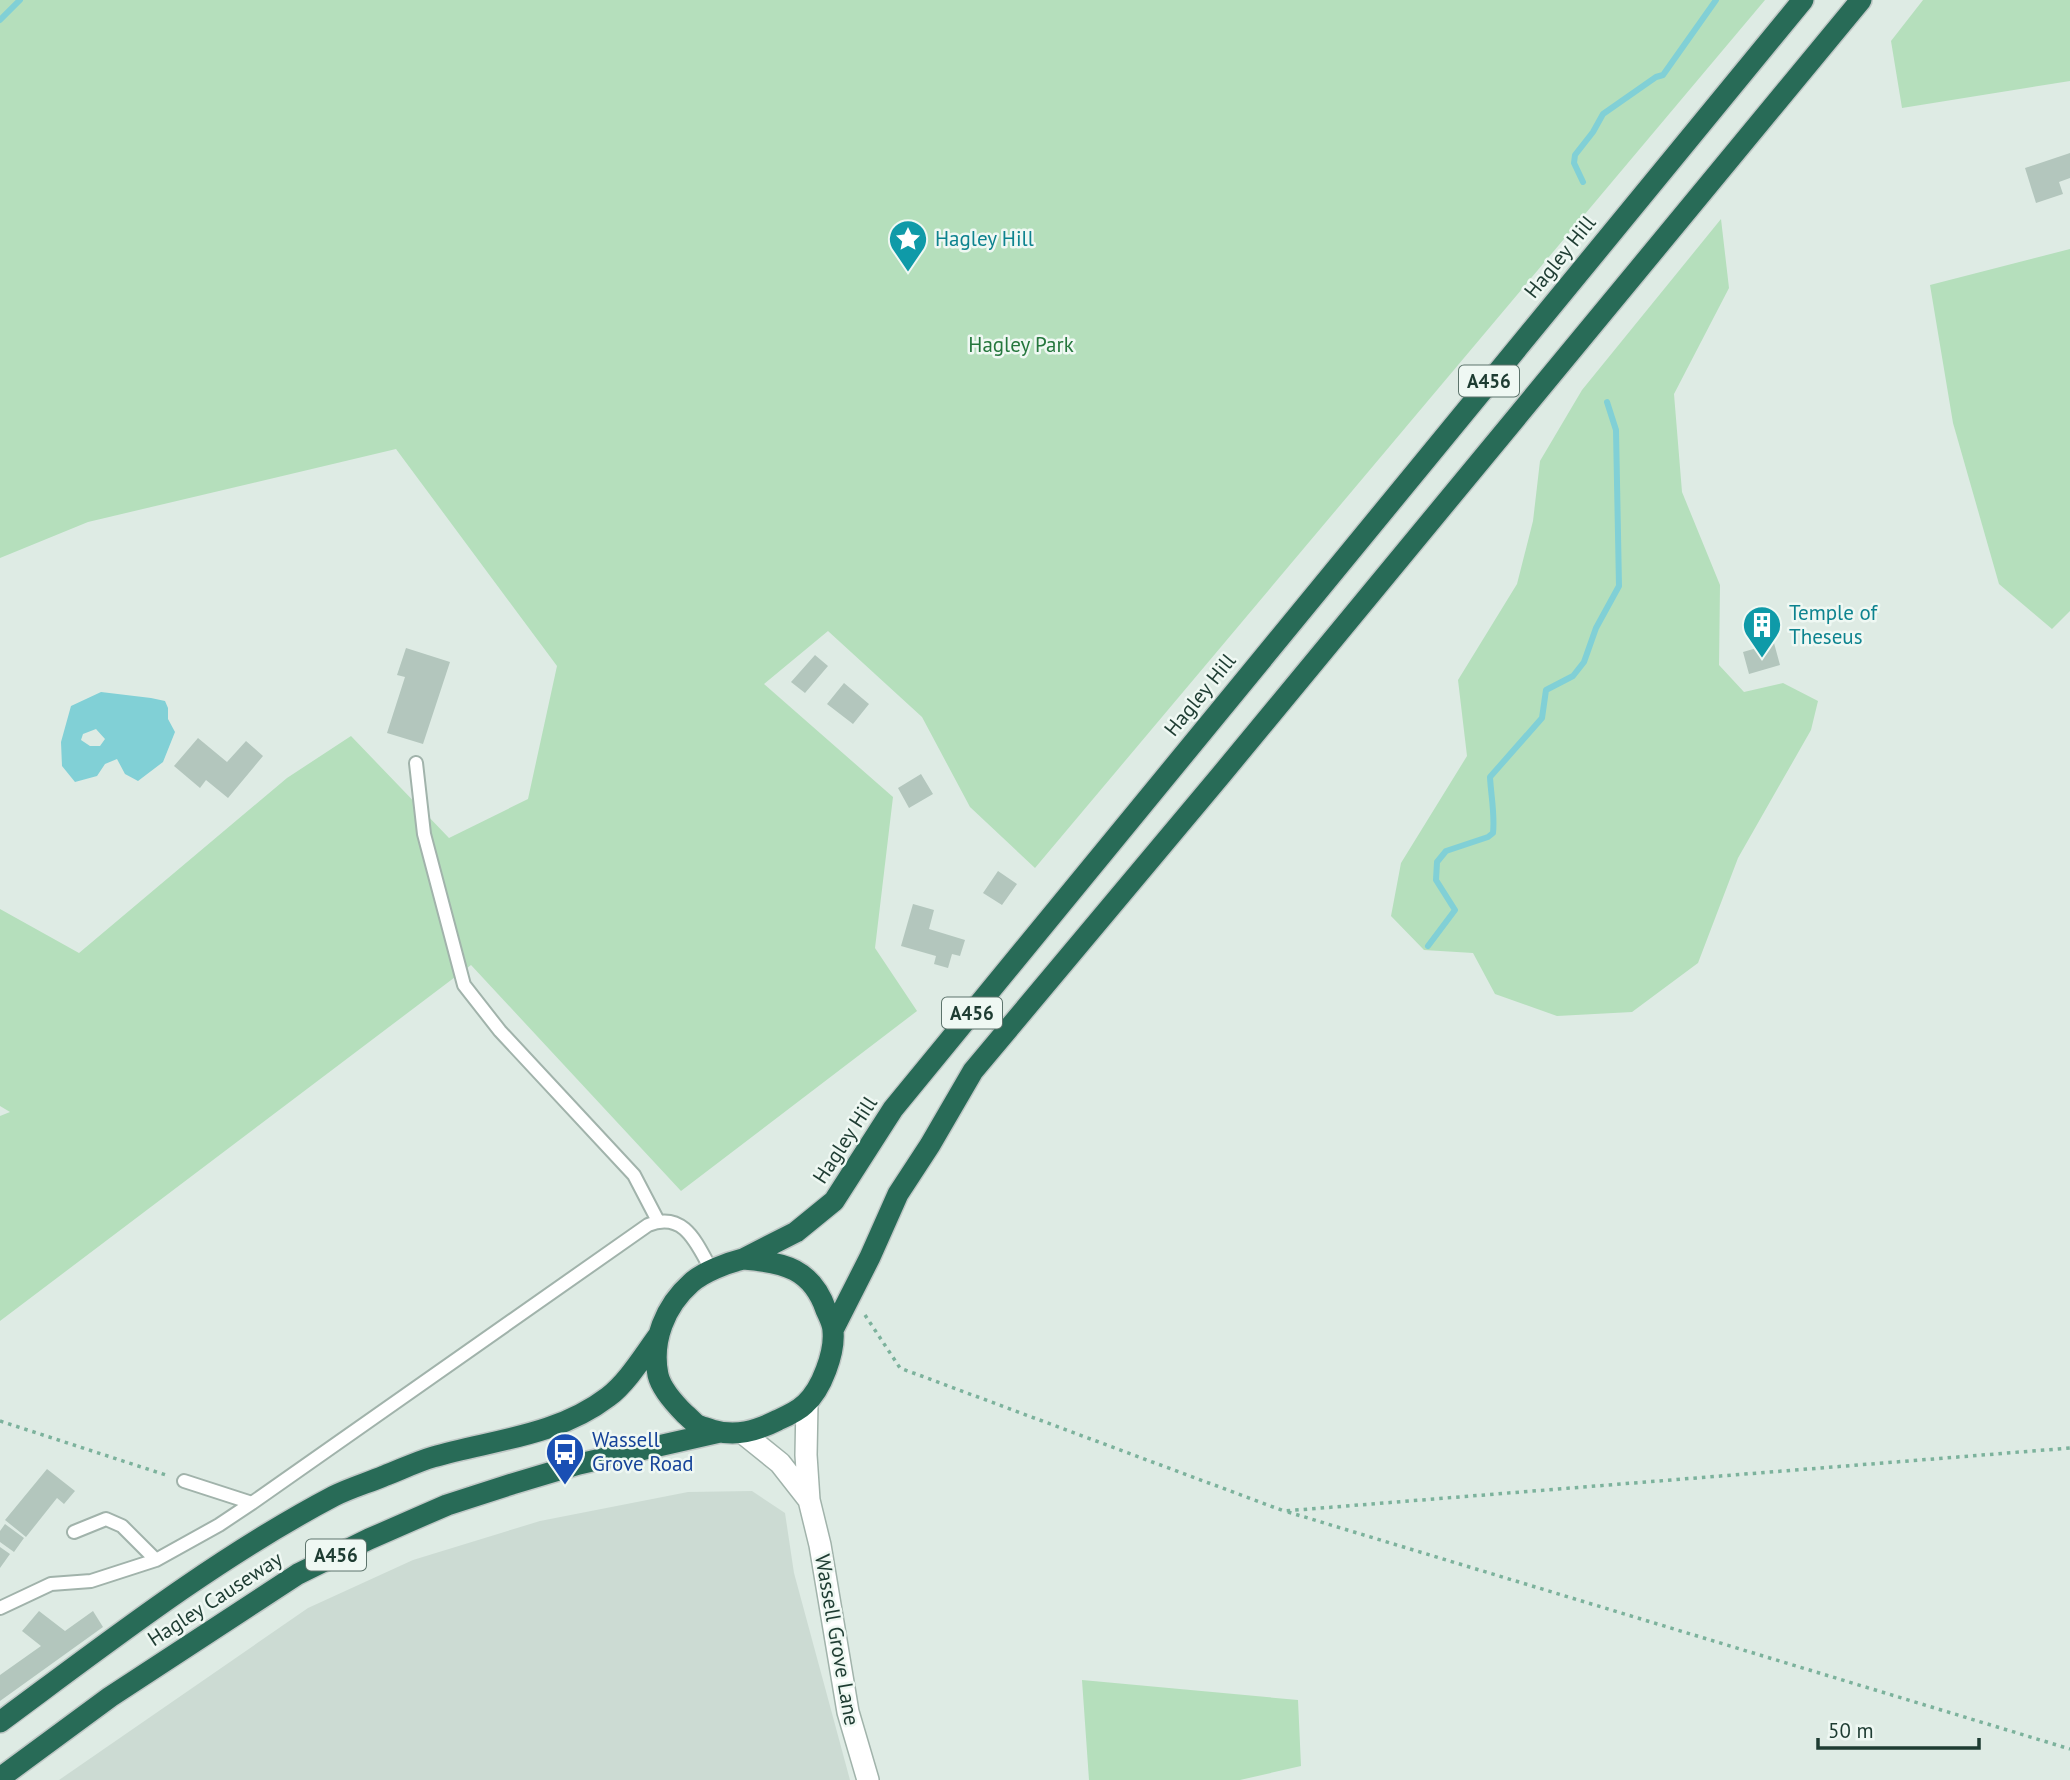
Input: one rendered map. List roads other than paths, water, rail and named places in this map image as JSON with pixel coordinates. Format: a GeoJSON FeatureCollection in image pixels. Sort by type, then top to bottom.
{"type":"FeatureCollection","features":[{"type":"Feature","properties":{"kind":"highway","name":"A456"},"geometry":{"type":"LineString","coordinates":[[833,1330],[898,1194],[973,1071],[1861,0]]}},
{"type":"Feature","properties":{"kind":"highway","name":"Hagley Hill"},"geometry":{"type":"LineString","coordinates":[[743,1259],[796,1232],[835,1201],[893,1109],[1796,7]]}},
{"type":"Feature","properties":{"kind":"highway"},"geometry":{"type":"LineString","coordinates":[[743,1259],[769,1260],[788,1266],[807,1278],[821,1295],[833,1330],[829,1365],[807,1403],[789,1415],[744,1434],[720,1432],[698,1426],[680,1409],[659,1377],[658,1336],[667,1312],[691,1283],[712,1271],[726,1263],[743,1259]]}},
{"type":"Feature","properties":{"kind":"highway","name":"Hagley Causeway"},"geometry":{"type":"LineString","coordinates":[[0,1722],[183,1590],[282,1525],[338,1494],[432,1458],[537,1432],[575,1416],[609,1397],[658,1336]]}},
{"type":"Feature","properties":{"kind":"highway","name":"Hagley Causeway"},"geometry":{"type":"LineString","coordinates":[[0,1777],[110,1697],[298,1574],[369,1539],[447,1505],[523,1481],[579,1464],[720,1432]]}},
{"type":"Feature","properties":{"kind":"street","name":"Wassell Grove Lane"},"geometry":{"type":"LineString","coordinates":[[807,1403],[809,1500],[820,1545],[848,1712],[868,1780]]}},
{"type":"Feature","properties":{"kind":"street","name":"Wassell Grove Lane"},"geometry":{"type":"LineString","coordinates":[[744,1434],[780,1463],[809,1500]]}},
{"type":"Feature","properties":{"kind":"lane"},"geometry":{"type":"LineString","coordinates":[[416,763],[424,834],[464,985],[500,1031],[635,1175],[658,1221]]}},
{"type":"Feature","properties":{"kind":"lane"},"geometry":{"type":"LineString","coordinates":[[0,1608],[51,1584],[91,1581],[156,1560],[219,1525],[648,1225],[658,1221],[676,1223],[685,1229],[694,1238],[712,1271]]}},
{"type":"Feature","properties":{"kind":"lane"},"geometry":{"type":"LineString","coordinates":[[184,1481],[252,1503]]}},
{"type":"Feature","properties":{"kind":"lane"},"geometry":{"type":"LineString","coordinates":[[74,1532],[106,1519],[122,1526],[156,1560]]}},
{"type":"Feature","properties":{"kind":"water"},"geometry":{"type":"Polygon","coordinates":[[[101,692],[165,701],[168,719],[175,732],[163,762],[138,781],[125,774],[117,759],[105,764],[97,776],[75,782],[62,766],[61,742],[71,706],[101,692]],[[96,729],[83,734],[81,740],[90,746],[100,746],[105,739],[96,729]]]}},
{"type":"Feature","properties":{"kind":"waterway"},"geometry":{"type":"LineString","coordinates":[[0,20],[20,0]]}},
{"type":"Feature","properties":{"kind":"waterway"},"geometry":{"type":"LineString","coordinates":[[1583,182],[1574,163],[1575,155],[1603,114],[1656,77],[1663,75],[1716,0]]}},
{"type":"Feature","properties":{"kind":"waterway"},"geometry":{"type":"LineString","coordinates":[[1428,946],[1455,910],[1436,880],[1437,862],[1446,851],[1493,833],[1490,777],[1542,718],[1546,690],[1573,676],[1584,662],[1596,628],[1619,586],[1616,430],[1607,402]]}},
{"type":"Feature","properties":{"kind":"place","name":"Hagley Hill"},"geometry":{"type":"Point","coordinates":[908,273]}},
{"type":"Feature","properties":{"kind":"place","name":"Temple of Theseus"},"geometry":{"type":"Point","coordinates":[1762,659]}},
{"type":"Feature","properties":{"kind":"place","name":"Wassell Grove Road"},"geometry":{"type":"Point","coordinates":[565,1486]}},
{"type":"Feature","properties":{"kind":"park label","name":"Hagley Park"},"geometry":{"type":"Point","coordinates":[1021,345]}}]}
